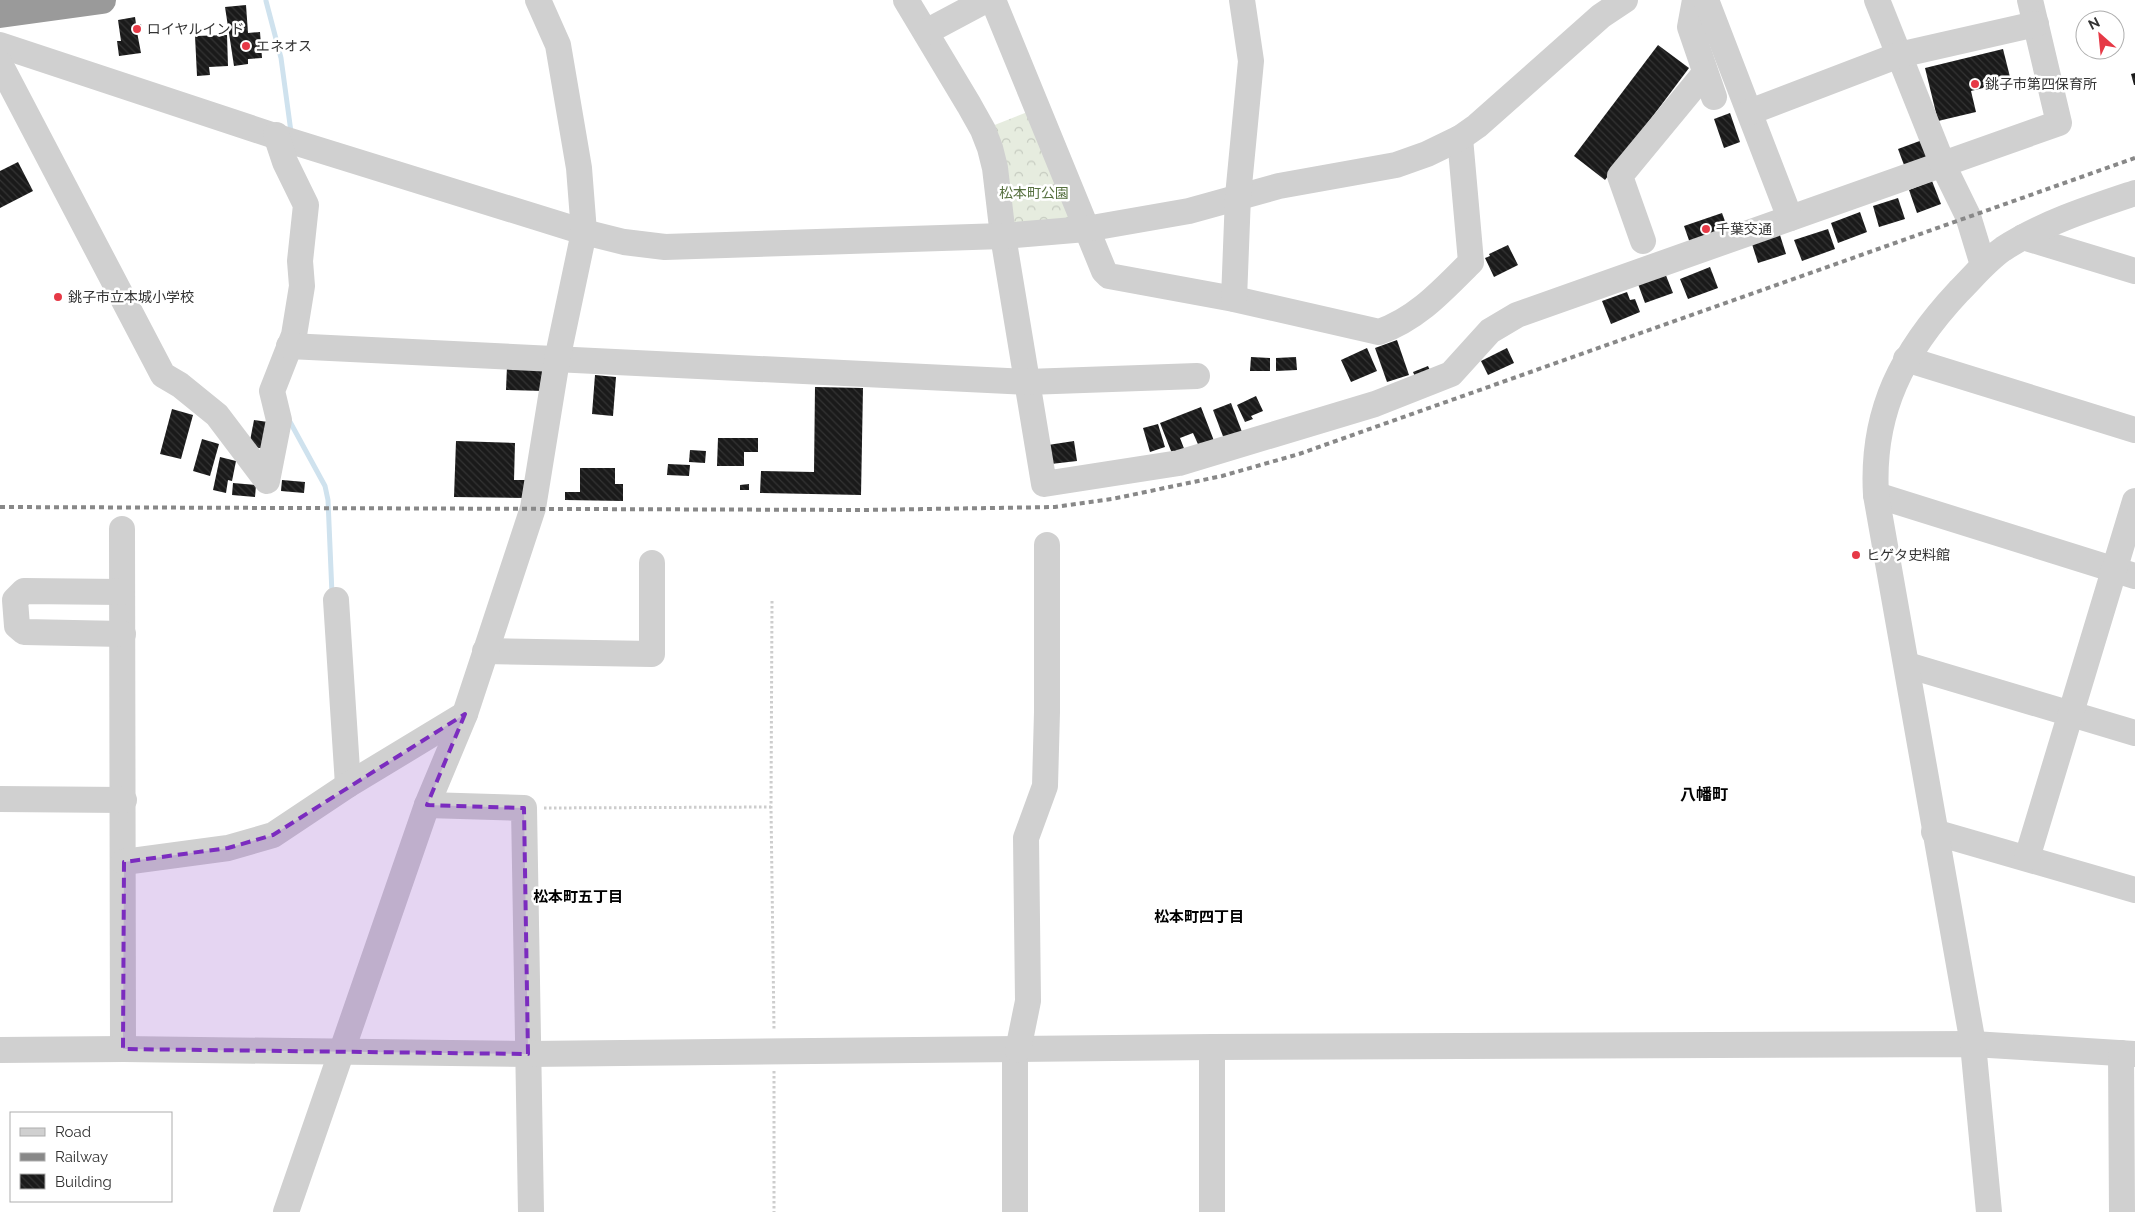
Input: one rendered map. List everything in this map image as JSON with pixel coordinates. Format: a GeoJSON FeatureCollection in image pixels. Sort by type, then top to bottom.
{"type":"FeatureCollection","features":[{"type":"Feature","properties":{"kind":"highway"},"geometry":{"type":"LineString","coordinates":[[0,14],[102,0]]}},
{"type":"Feature","properties":{"kind":"street"},"geometry":{"type":"LineString","coordinates":[[286,1212],[427,806],[465,714],[533,508],[557,360],[584,232],[579,168],[558,45],[538,0]]}},
{"type":"Feature","properties":{"kind":"street"},"geometry":{"type":"LineString","coordinates":[[906,0],[983,130],[995,168],[1003,236],[1044,484],[1179,463],[1375,404],[1451,374],[1490,331],[1517,315],[2059,123],[2033,12],[1899,55],[1750,112]]}},
{"type":"Feature","properties":{"kind":"street"},"geometry":{"type":"LineString","coordinates":[[926,32],[986,0]]}},
{"type":"Feature","properties":{"kind":"street"},"geometry":{"type":"LineString","coordinates":[[993,0],[1086,230],[1104,272],[1109,276],[1234,299],[1378,332],[1409,318],[1423,308],[1471,262],[1460,138]]}},
{"type":"Feature","properties":{"kind":"street"},"geometry":{"type":"LineString","coordinates":[[1234,299],[1238,196],[1251,61],[1242,0]]}},
{"type":"Feature","properties":{"kind":"street"},"geometry":{"type":"LineString","coordinates":[[0,51],[584,232],[624,242],[665,247],[1003,236],[1086,230],[1189,211],[1280,186],[1396,165],[1427,154],[1460,138],[1477,126],[1601,16],[1625,0]]}},
{"type":"Feature","properties":{"kind":"street"},"geometry":{"type":"LineString","coordinates":[[1695,0],[1690,27],[1714,97]]}},
{"type":"Feature","properties":{"kind":"street"},"geometry":{"type":"LineString","coordinates":[[1706,0],[1790,218]]}},
{"type":"Feature","properties":{"kind":"street"},"geometry":{"type":"LineString","coordinates":[[1877,0],[1943,165],[1968,216],[1983,265]]}},
{"type":"Feature","properties":{"kind":"street"},"geometry":{"type":"LineString","coordinates":[[0,51],[163,375],[180,385],[217,415],[267,481],[279,420],[272,391],[294,335],[302,286],[300,261],[306,205],[285,162],[287,139]]}},
{"type":"Feature","properties":{"kind":"street"},"geometry":{"type":"LineString","coordinates":[[1643,241],[1620,176],[1705,73]]}},
{"type":"Feature","properties":{"kind":"street"},"geometry":{"type":"LineString","coordinates":[[1989,1212],[1973,1044],[1934,832],[1907,665],[1876,495],[1874,472],[1878,433],[1893,388],[1906,359],[1936,316],[1983,265],[2001,250],[2023,237],[2071,215],[2135,193]]}},
{"type":"Feature","properties":{"kind":"street"},"geometry":{"type":"LineString","coordinates":[[2023,237],[2135,271]]}},
{"type":"Feature","properties":{"kind":"street"},"geometry":{"type":"LineString","coordinates":[[289,346],[1027,382],[1197,376]]}},
{"type":"Feature","properties":{"kind":"street"},"geometry":{"type":"LineString","coordinates":[[1906,359],[2135,430]]}},
{"type":"Feature","properties":{"kind":"street"},"geometry":{"type":"LineString","coordinates":[[1876,495],[2125,573]]}},
{"type":"Feature","properties":{"kind":"street"},"geometry":{"type":"LineString","coordinates":[[2027,858],[2072,714],[2125,573],[2135,501]]}},
{"type":"Feature","properties":{"kind":"street"},"geometry":{"type":"LineString","coordinates":[[122,529],[123,1049]]}},
{"type":"Feature","properties":{"kind":"street"},"geometry":{"type":"LineString","coordinates":[[1015,1212],[1017,1050],[1028,1001],[1026,838],[1045,786],[1048,545]]}},
{"type":"Feature","properties":{"kind":"street"},"geometry":{"type":"LineString","coordinates":[[485,651],[652,654],[652,563]]}},
{"type":"Feature","properties":{"kind":"street"},"geometry":{"type":"LineString","coordinates":[[122,592],[24,591],[15,600],[17,626],[24,632],[123,634]]}},
{"type":"Feature","properties":{"kind":"street"},"geometry":{"type":"LineString","coordinates":[[336,600],[348,785]]}},
{"type":"Feature","properties":{"kind":"street"},"geometry":{"type":"LineString","coordinates":[[1907,665],[2135,733]]}},
{"type":"Feature","properties":{"kind":"street"},"geometry":{"type":"LineString","coordinates":[[124,862],[228,848],[273,835],[348,785],[465,714]]}},
{"type":"Feature","properties":{"kind":"street"},"geometry":{"type":"LineString","coordinates":[[0,799],[124,800]]}},
{"type":"Feature","properties":{"kind":"street"},"geometry":{"type":"LineString","coordinates":[[427,806],[524,808],[531,1212]]}},
{"type":"Feature","properties":{"kind":"street"},"geometry":{"type":"LineString","coordinates":[[1934,832],[2135,890]]}},
{"type":"Feature","properties":{"kind":"street"},"geometry":{"type":"LineString","coordinates":[[0,1050],[123,1049],[528,1054],[1212,1047],[1973,1044],[2128,1054],[2122,1212]]}},
{"type":"Feature","properties":{"kind":"street"},"geometry":{"type":"LineString","coordinates":[[1212,1047],[1212,1212]]}},
{"type":"Feature","properties":{"kind":"path"},"geometry":{"type":"LineString","coordinates":[[772,600],[770,807],[774,1052],[774,1212]]}},
{"type":"Feature","properties":{"kind":"path"},"geometry":{"type":"LineString","coordinates":[[524,808],[770,807]]}},
{"type":"Feature","properties":{"kind":"highlighted area"},"geometry":{"type":"Polygon","coordinates":[[[465,714],[427,805],[524,808],[528,1054],[123,1049],[124,862],[228,848],[273,835],[465,714]]]}},
{"type":"Feature","properties":{"kind":"green space","name":"松本町公園"},"geometry":{"type":"Polygon","coordinates":[[[1030,111],[1068,200],[1069,221],[1010,225],[987,128],[1030,111]]]}},
{"type":"Feature","properties":{"kind":"building"},"geometry":{"type":"Polygon","coordinates":[[[246,5],[248,33],[260,32],[262,58],[248,59],[248,64],[234,66],[225,7],[246,5]]]}},
{"type":"Feature","properties":{"kind":"building"},"geometry":{"type":"Polygon","coordinates":[[[135,17],[136,24],[141,24],[142,31],[137,32],[141,53],[119,56],[117,41],[121,41],[118,20],[135,17]]]}},
{"type":"Feature","properties":{"kind":"building"},"geometry":{"type":"Polygon","coordinates":[[[227,35],[228,66],[209,67],[210,75],[197,76],[195,36],[227,35]]]}},
{"type":"Feature","properties":{"kind":"building"},"geometry":{"type":"Polygon","coordinates":[[[1658,45],[1689,68],[1605,180],[1574,156],[1658,45]]]}},
{"type":"Feature","properties":{"kind":"building"},"geometry":{"type":"Polygon","coordinates":[[[2003,49],[2011,81],[1971,91],[1976,112],[1938,121],[1925,68],[2003,49]]]}},
{"type":"Feature","properties":{"kind":"building"},"geometry":{"type":"Polygon","coordinates":[[[2135,73],[2135,85],[2134,85],[2131,74],[2135,73]]]}},
{"type":"Feature","properties":{"kind":"building"},"geometry":{"type":"Polygon","coordinates":[[[1730,113],[1740,142],[1724,148],[1714,119],[1730,113]]]}},
{"type":"Feature","properties":{"kind":"building"},"geometry":{"type":"Polygon","coordinates":[[[1925,139],[1934,163],[1907,173],[1898,149],[1925,139]]]}},
{"type":"Feature","properties":{"kind":"building"},"geometry":{"type":"Polygon","coordinates":[[[18,162],[33,191],[0,208],[0,171],[18,162]]]}},
{"type":"Feature","properties":{"kind":"building"},"geometry":{"type":"Polygon","coordinates":[[[1932,181],[1941,204],[1917,213],[1909,190],[1932,181]]]}},
{"type":"Feature","properties":{"kind":"building"},"geometry":{"type":"Polygon","coordinates":[[[1898,198],[1905,219],[1879,227],[1873,206],[1898,198]]]}},
{"type":"Feature","properties":{"kind":"building"},"geometry":{"type":"Polygon","coordinates":[[[1860,212],[1867,232],[1838,243],[1831,223],[1860,212]]]}},
{"type":"Feature","properties":{"kind":"building"},"geometry":{"type":"Polygon","coordinates":[[[1722,213],[1729,232],[1691,246],[1684,226],[1722,213]]]}},
{"type":"Feature","properties":{"kind":"building"},"geometry":{"type":"Polygon","coordinates":[[[1828,229],[1835,249],[1802,261],[1794,240],[1828,229]]]}},
{"type":"Feature","properties":{"kind":"building"},"geometry":{"type":"Polygon","coordinates":[[[1780,235],[1786,254],[1758,263],[1752,244],[1780,235]]]}},
{"type":"Feature","properties":{"kind":"building"},"geometry":{"type":"Polygon","coordinates":[[[1508,245],[1518,265],[1494,277],[1485,258],[1490,256],[1489,254],[1508,245]]]}},
{"type":"Feature","properties":{"kind":"building"},"geometry":{"type":"Polygon","coordinates":[[[1710,267],[1718,288],[1688,299],[1680,279],[1710,267]]]}},
{"type":"Feature","properties":{"kind":"building"},"geometry":{"type":"Polygon","coordinates":[[[1665,273],[1673,293],[1645,303],[1638,284],[1665,273]]]}},
{"type":"Feature","properties":{"kind":"building"},"geometry":{"type":"Polygon","coordinates":[[[1627,292],[1630,300],[1635,299],[1640,312],[1611,324],[1602,301],[1627,292]]]}},
{"type":"Feature","properties":{"kind":"building"},"geometry":{"type":"Polygon","coordinates":[[[1397,340],[1409,375],[1387,382],[1375,348],[1397,340]]]}},
{"type":"Feature","properties":{"kind":"building"},"geometry":{"type":"Polygon","coordinates":[[[1367,348],[1377,371],[1351,382],[1341,360],[1367,348]]]}},
{"type":"Feature","properties":{"kind":"building"},"geometry":{"type":"Polygon","coordinates":[[[1507,348],[1514,363],[1488,375],[1481,361],[1507,348]]]}},
{"type":"Feature","properties":{"kind":"building"},"geometry":{"type":"Polygon","coordinates":[[[1251,357],[1270,358],[1270,371],[1250,371],[1251,357]]]}},
{"type":"Feature","properties":{"kind":"building"},"geometry":{"type":"Polygon","coordinates":[[[1296,357],[1297,370],[1276,371],[1276,358],[1296,357]]]}},
{"type":"Feature","properties":{"kind":"building"},"geometry":{"type":"Polygon","coordinates":[[[507,366],[545,368],[544,391],[506,390],[507,366]]]}},
{"type":"Feature","properties":{"kind":"building"},"geometry":{"type":"Polygon","coordinates":[[[1428,366],[1433,377],[1418,383],[1413,372],[1428,366]]]}},
{"type":"Feature","properties":{"kind":"building"},"geometry":{"type":"Polygon","coordinates":[[[595,375],[616,377],[613,416],[592,414],[595,375]]]}},
{"type":"Feature","properties":{"kind":"building"},"geometry":{"type":"Polygon","coordinates":[[[815,387],[863,388],[861,495],[760,493],[761,471],[814,472],[815,387]]]}},
{"type":"Feature","properties":{"kind":"building"},"geometry":{"type":"Polygon","coordinates":[[[1256,396],[1263,411],[1251,416],[1253,419],[1245,422],[1237,405],[1256,396]]]}},
{"type":"Feature","properties":{"kind":"building"},"geometry":{"type":"Polygon","coordinates":[[[1231,403],[1242,432],[1224,439],[1213,410],[1231,403]]]}},
{"type":"Feature","properties":{"kind":"building"},"geometry":{"type":"Polygon","coordinates":[[[1201,407],[1216,446],[1201,451],[1193,433],[1180,438],[1185,451],[1173,456],[1160,423],[1201,407]]]}},
{"type":"Feature","properties":{"kind":"building"},"geometry":{"type":"Polygon","coordinates":[[[172,409],[193,415],[181,459],[160,454],[172,409]]]}},
{"type":"Feature","properties":{"kind":"building"},"geometry":{"type":"Polygon","coordinates":[[[254,420],[275,423],[270,450],[249,446],[254,420]]]}},
{"type":"Feature","properties":{"kind":"building"},"geometry":{"type":"Polygon","coordinates":[[[1158,424],[1165,447],[1150,452],[1143,428],[1158,424]]]}},
{"type":"Feature","properties":{"kind":"building"},"geometry":{"type":"Polygon","coordinates":[[[718,438],[758,438],[758,452],[744,452],[744,466],[717,466],[718,438]]]}},
{"type":"Feature","properties":{"kind":"building"},"geometry":{"type":"Polygon","coordinates":[[[202,439],[219,444],[210,476],[193,471],[202,439]]]}},
{"type":"Feature","properties":{"kind":"building"},"geometry":{"type":"Polygon","coordinates":[[[456,441],[515,443],[514,480],[525,480],[525,498],[454,497],[456,441]]]}},
{"type":"Feature","properties":{"kind":"building"},"geometry":{"type":"Polygon","coordinates":[[[1074,441],[1077,461],[1051,464],[1048,445],[1074,441]]]}},
{"type":"Feature","properties":{"kind":"building"},"geometry":{"type":"Polygon","coordinates":[[[690,450],[706,451],[705,463],[689,462],[690,450]]]}},
{"type":"Feature","properties":{"kind":"building"},"geometry":{"type":"Polygon","coordinates":[[[220,457],[236,461],[232,481],[228,480],[226,493],[213,490],[220,457]]]}},
{"type":"Feature","properties":{"kind":"building"},"geometry":{"type":"Polygon","coordinates":[[[668,464],[690,465],[689,476],[667,475],[668,464]]]}},
{"type":"Feature","properties":{"kind":"building"},"geometry":{"type":"Polygon","coordinates":[[[580,468],[615,468],[615,484],[623,484],[623,501],[565,500],[565,492],[580,492],[580,468]]]}},
{"type":"Feature","properties":{"kind":"building"},"geometry":{"type":"Polygon","coordinates":[[[282,480],[305,482],[304,493],[281,491],[282,480]]]}},
{"type":"Feature","properties":{"kind":"building"},"geometry":{"type":"Polygon","coordinates":[[[233,483],[256,485],[255,497],[232,495],[233,483]]]}},
{"type":"Feature","properties":{"kind":"building"},"geometry":{"type":"Polygon","coordinates":[[[749,484],[749,490],[740,490],[740,485],[749,484]]]}},
{"type":"Feature","properties":{"kind":"waterway"},"geometry":{"type":"LineString","coordinates":[[266,1],[281,58],[291,132]]}},
{"type":"Feature","properties":{"kind":"waterway"},"geometry":{"type":"LineString","coordinates":[[289,420],[325,486],[328,500],[332,594]]}},
{"type":"Feature","properties":{"kind":"railway"},"geometry":{"type":"LineString","coordinates":[[0,507],[863,510],[1055,507],[1112,499],[1222,476],[1299,454],[2135,158]]}},
{"type":"Feature","properties":{"kind":"place","name":"ロイヤルインド"},"geometry":{"type":"Point","coordinates":[137,29]}},
{"type":"Feature","properties":{"kind":"place","name":"エネオス"},"geometry":{"type":"Point","coordinates":[246,46]}},
{"type":"Feature","properties":{"kind":"place","name":"銚子市第四保育所"},"geometry":{"type":"Point","coordinates":[1975,84]}},
{"type":"Feature","properties":{"kind":"place","name":"千葉交通"},"geometry":{"type":"Point","coordinates":[1706,229]}},
{"type":"Feature","properties":{"kind":"place","name":"銚子市立本城小学校"},"geometry":{"type":"Point","coordinates":[58,297]}},
{"type":"Feature","properties":{"kind":"place","name":"ヒゲタ史料館"},"geometry":{"type":"Point","coordinates":[1856,555]}},
{"type":"Feature","properties":{"kind":"district","name":"八幡町"},"geometry":{"type":"Point","coordinates":[1704,794]}},
{"type":"Feature","properties":{"kind":"district","name":"松本町五丁目"},"geometry":{"type":"Point","coordinates":[578,897]}},
{"type":"Feature","properties":{"kind":"district","name":"松本町四丁目"},"geometry":{"type":"Point","coordinates":[1199,917]}}]}
